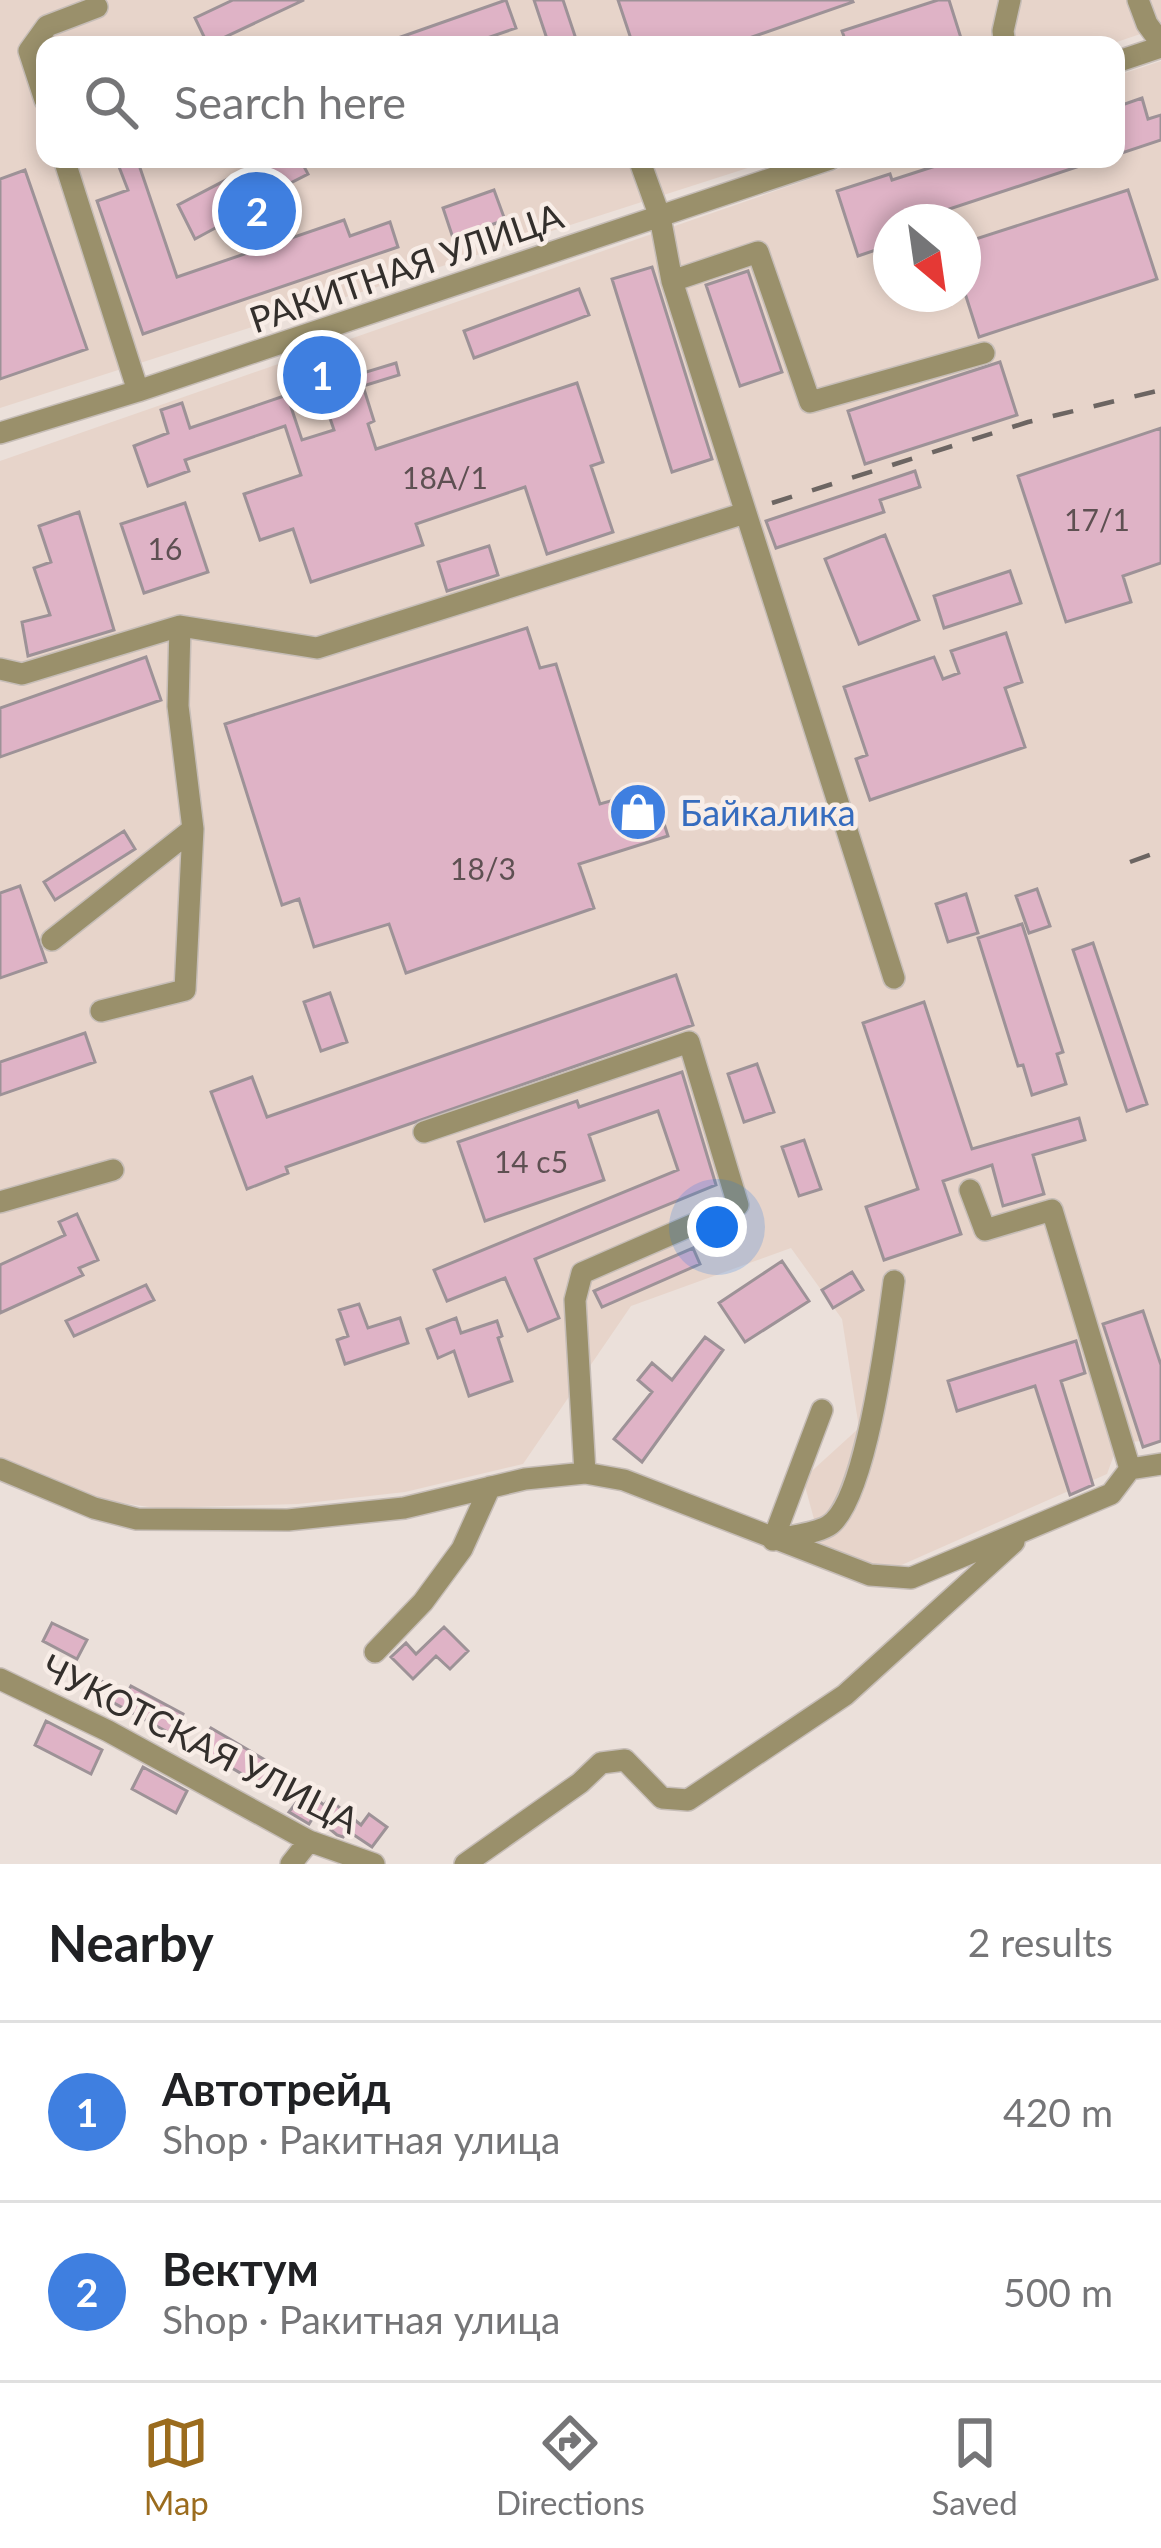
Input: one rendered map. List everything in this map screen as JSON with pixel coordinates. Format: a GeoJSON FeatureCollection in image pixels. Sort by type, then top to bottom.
{"type":"FeatureCollection","features":[{"type":"Feature","properties":{"kind":"street"},"geometry":{"type":"LineString","coordinates":[[1004,36],[1010,0]]}},
{"type":"Feature","properties":{"kind":"street"},"geometry":{"type":"LineString","coordinates":[[1125,59],[1161,45],[1138,0]]}},
{"type":"Feature","properties":{"kind":"street"},"geometry":{"type":"LineString","coordinates":[[40,36],[47,26],[97,7]]}},
{"type":"Feature","properties":{"kind":"street"},"geometry":{"type":"LineString","coordinates":[[36,41],[29,51],[36,72]]}},
{"type":"Feature","properties":{"kind":"street"},"geometry":{"type":"LineString","coordinates":[[67,168],[138,392]]}},
{"type":"Feature","properties":{"kind":"street"},"geometry":{"type":"LineString","coordinates":[[642,168],[660,217],[672,280],[894,978]]}},
{"type":"Feature","properties":{"kind":"street","name":"РАКИТНАЯ УЛИЦА"},"geometry":{"type":"LineString","coordinates":[[0,433],[138,392],[804,168]]}},
{"type":"Feature","properties":{"kind":"street"},"geometry":{"type":"LineString","coordinates":[[672,280],[758,252],[810,402],[984,353]]}},
{"type":"Feature","properties":{"kind":"street"},"geometry":{"type":"LineString","coordinates":[[0,669],[22,674],[180,626],[317,648],[745,513]]}},
{"type":"Feature","properties":{"kind":"street"},"geometry":{"type":"LineString","coordinates":[[101,1011],[185,990],[193,829],[178,706],[180,626]]}},
{"type":"Feature","properties":{"kind":"street"},"geometry":{"type":"LineString","coordinates":[[52,940],[193,829]]}},
{"type":"Feature","properties":{"kind":"street"},"geometry":{"type":"LineString","coordinates":[[424,1132],[689,1042],[738,1205],[582,1273],[575,1300],[585,1473]]}},
{"type":"Feature","properties":{"kind":"street"},"geometry":{"type":"LineString","coordinates":[[0,1202],[113,1170]]}},
{"type":"Feature","properties":{"kind":"street"},"geometry":{"type":"LineString","coordinates":[[970,1190],[985,1230],[1052,1210],[1130,1469]]}},
{"type":"Feature","properties":{"kind":"street"},"geometry":{"type":"LineString","coordinates":[[772,1540],[830,1525],[843,1509],[866,1448],[894,1281]]}},
{"type":"Feature","properties":{"kind":"street"},"geometry":{"type":"LineString","coordinates":[[772,1540],[822,1410]]}},
{"type":"Feature","properties":{"kind":"street"},"geometry":{"type":"LineString","coordinates":[[0,1469],[94,1508],[137,1519],[288,1520],[404,1508],[525,1479],[585,1473],[624,1480],[870,1575],[911,1578],[1111,1494],[1130,1469],[1161,1464]]}},
{"type":"Feature","properties":{"kind":"street"},"geometry":{"type":"LineString","coordinates":[[375,1652],[423,1602],[462,1549],[490,1487]]}},
{"type":"Feature","properties":{"kind":"street"},"geometry":{"type":"LineString","coordinates":[[465,1864],[602,1763],[625,1760],[662,1798],[688,1800],[845,1695],[1028,1529]]}},
{"type":"Feature","properties":{"kind":"street","name":"ЧУКОТСКАЯ УЛИЦА"},"geometry":{"type":"LineString","coordinates":[[0,1679],[107,1731],[309,1841],[374,1864]]}},
{"type":"Feature","properties":{"kind":"street"},"geometry":{"type":"LineString","coordinates":[[291,1864],[309,1841]]}},
{"type":"Feature","properties":{"kind":"shaded area"},"geometry":{"type":"Polygon","coordinates":[[[0,0],[1161,0],[1161,27],[1125,39],[36,36],[36,168],[748,168],[0,408],[0,0]]]}},
{"type":"Feature","properties":{"kind":"shaded area"},"geometry":{"type":"Polygon","coordinates":[[[1161,61],[1161,1438],[1118,1444],[1107,1474],[888,1571],[813,1544],[817,1530],[803,1479],[859,1428],[842,1319],[791,1248],[631,1306],[523,1464],[405,1492],[298,1504],[156,1508],[101,1500],[0,1459],[0,461],[841,168],[1125,168],[1125,73],[1161,61]]]}},
{"type":"Feature","properties":{"kind":"building"},"geometry":{"type":"Polygon","coordinates":[[[233,0],[304,0],[227,36],[204,36],[195,18],[233,0]]]}},
{"type":"Feature","properties":{"kind":"building"},"geometry":{"type":"Polygon","coordinates":[[[506,0],[516,28],[493,36],[404,36],[506,0]]]}},
{"type":"Feature","properties":{"kind":"building"},"geometry":{"type":"Polygon","coordinates":[[[534,0],[563,0],[575,36],[546,36],[534,0]]]}},
{"type":"Feature","properties":{"kind":"building"},"geometry":{"type":"Polygon","coordinates":[[[618,0],[853,2],[755,36],[630,36],[618,0]]]}},
{"type":"Feature","properties":{"kind":"building"},"geometry":{"type":"Polygon","coordinates":[[[949,0],[960,36],[844,36],[842,31],[949,0]]]}},
{"type":"Feature","properties":{"kind":"building"},"geometry":{"type":"Polygon","coordinates":[[[1142,98],[1148,119],[1161,115],[1161,140],[1125,152],[1125,104],[1142,98]]]}},
{"type":"Feature","properties":{"kind":"building"},"geometry":{"type":"Polygon","coordinates":[[[119,168],[140,168],[177,277],[344,220],[350,236],[390,222],[398,247],[143,334],[97,201],[128,190],[119,168]]]}},
{"type":"Feature","properties":{"kind":"building"},"geometry":{"type":"Polygon","coordinates":[[[249,168],[305,168],[308,174],[279,189],[288,208],[237,235],[230,220],[195,239],[178,205],[249,168]]]}},
{"type":"Feature","properties":{"kind":"building"},"geometry":{"type":"Polygon","coordinates":[[[929,168],[1074,168],[965,204],[873,204],[873,251],[858,256],[837,191],[890,174],[892,180],[929,168]]]}},
{"type":"Feature","properties":{"kind":"building"},"geometry":{"type":"Polygon","coordinates":[[[25,170],[87,349],[0,379],[0,179],[25,170]]]}},
{"type":"Feature","properties":{"kind":"building"},"geometry":{"type":"Polygon","coordinates":[[[494,190],[505,220],[453,238],[443,208],[494,190]]]}},
{"type":"Feature","properties":{"kind":"building"},"geometry":{"type":"Polygon","coordinates":[[[1128,190],[1157,279],[979,337],[971,312],[981,312],[981,237],[1128,190]]]}},
{"type":"Feature","properties":{"kind":"building"},"geometry":{"type":"Polygon","coordinates":[[[652,267],[712,459],[672,472],[612,279],[652,267]]]}},
{"type":"Feature","properties":{"kind":"building"},"geometry":{"type":"Polygon","coordinates":[[[748,271],[782,372],[740,386],[706,285],[748,271]]]}},
{"type":"Feature","properties":{"kind":"building"},"geometry":{"type":"Polygon","coordinates":[[[579,289],[589,315],[474,358],[464,331],[579,289]]]}},
{"type":"Feature","properties":{"kind":"building"},"geometry":{"type":"Polygon","coordinates":[[[356,361],[360,374],[396,363],[399,375],[363,386],[374,421],[368,424],[376,449],[577,383],[603,462],[591,466],[613,532],[547,554],[525,487],[416,524],[423,545],[311,582],[293,529],[260,540],[244,494],[301,475],[285,426],[185,460],[189,471],[148,486],[134,446],[168,433],[161,410],[182,403],[190,428],[287,395],[302,440],[334,430],[315,374],[356,361]]]}},
{"type":"Feature","properties":{"kind":"building"},"geometry":{"type":"Polygon","coordinates":[[[1000,362],[1017,415],[865,464],[848,411],[1000,362]]]}},
{"type":"Feature","properties":{"kind":"building"},"geometry":{"type":"Polygon","coordinates":[[[1161,428],[1161,563],[1123,576],[1131,602],[1066,622],[1018,476],[1161,428]]]}},
{"type":"Feature","properties":{"kind":"building"},"geometry":{"type":"Polygon","coordinates":[[[915,471],[920,487],[880,500],[884,512],[776,548],[766,521],[915,471]]]}},
{"type":"Feature","properties":{"kind":"building"},"geometry":{"type":"Polygon","coordinates":[[[185,503],[208,572],[144,593],[121,524],[185,503]]]}},
{"type":"Feature","properties":{"kind":"building"},"geometry":{"type":"Polygon","coordinates":[[[79,512],[114,630],[28,656],[22,622],[50,615],[34,568],[51,562],[39,526],[79,512]]]}},
{"type":"Feature","properties":{"kind":"building"},"geometry":{"type":"Polygon","coordinates":[[[885,535],[919,620],[859,644],[825,559],[885,535]]]}},
{"type":"Feature","properties":{"kind":"building"},"geometry":{"type":"Polygon","coordinates":[[[489,546],[498,575],[447,591],[438,562],[489,546]]]}},
{"type":"Feature","properties":{"kind":"building"},"geometry":{"type":"Polygon","coordinates":[[[1010,571],[1021,603],[944,628],[934,596],[1010,571]]]}},
{"type":"Feature","properties":{"kind":"building"},"geometry":{"type":"Polygon","coordinates":[[[527,628],[540,668],[556,664],[600,804],[653,789],[668,836],[579,864],[594,908],[406,973],[389,924],[314,947],[299,899],[282,905],[225,724],[527,628]]]}},
{"type":"Feature","properties":{"kind":"building"},"geometry":{"type":"Polygon","coordinates":[[[1006,633],[1022,682],[1005,688],[1025,747],[870,800],[856,759],[867,755],[844,687],[934,657],[943,679],[959,673],[951,651],[1006,633]]]}},
{"type":"Feature","properties":{"kind":"building"},"geometry":{"type":"Polygon","coordinates":[[[146,657],[161,700],[0,757],[0,708],[146,657]]]}},
{"type":"Feature","properties":{"kind":"building"},"geometry":{"type":"Polygon","coordinates":[[[124,831],[135,849],[55,900],[44,882],[124,831]]]}},
{"type":"Feature","properties":{"kind":"building"},"geometry":{"type":"Polygon","coordinates":[[[20,886],[46,962],[0,978],[0,893],[20,886]]]}},
{"type":"Feature","properties":{"kind":"building"},"geometry":{"type":"Polygon","coordinates":[[[1037,889],[1050,926],[1029,933],[1016,896],[1037,889]]]}},
{"type":"Feature","properties":{"kind":"building"},"geometry":{"type":"Polygon","coordinates":[[[966,894],[978,933],[948,942],[936,904],[966,894]]]}},
{"type":"Feature","properties":{"kind":"building"},"geometry":{"type":"Polygon","coordinates":[[[1022,924],[1063,1052],[1057,1054],[1066,1084],[1032,1095],[1023,1065],[1018,1066],[978,938],[1022,924]]]}},
{"type":"Feature","properties":{"kind":"building"},"geometry":{"type":"Polygon","coordinates":[[[1093,943],[1147,1104],[1127,1111],[1073,950],[1093,943]]]}},
{"type":"Feature","properties":{"kind":"building"},"geometry":{"type":"Polygon","coordinates":[[[676,975],[693,1025],[286,1167],[288,1173],[247,1189],[211,1092],[252,1077],[267,1117],[676,975]]]}},
{"type":"Feature","properties":{"kind":"building"},"geometry":{"type":"Polygon","coordinates":[[[330,993],[347,1042],[321,1051],[304,1002],[330,993]]]}},
{"type":"Feature","properties":{"kind":"building"},"geometry":{"type":"Polygon","coordinates":[[[924,1002],[972,1149],[1079,1118],[1085,1140],[1033,1155],[1044,1194],[1003,1206],[992,1165],[943,1181],[961,1234],[884,1260],[866,1207],[918,1189],[863,1023],[924,1002]]]}},
{"type":"Feature","properties":{"kind":"building"},"geometry":{"type":"Polygon","coordinates":[[[85,1033],[95,1062],[0,1095],[0,1062],[85,1033]]]}},
{"type":"Feature","properties":{"kind":"building"},"geometry":{"type":"Polygon","coordinates":[[[757,1064],[774,1112],[744,1122],[728,1074],[757,1064]]]}},
{"type":"Feature","properties":{"kind":"building"},"geometry":{"type":"Polygon","coordinates":[[[682,1072],[716,1185],[535,1259],[559,1318],[528,1331],[505,1278],[447,1301],[434,1270],[678,1170],[658,1111],[589,1135],[604,1180],[485,1221],[458,1142],[577,1101],[579,1107],[682,1072]]]}},
{"type":"Feature","properties":{"kind":"building"},"geometry":{"type":"Polygon","coordinates":[[[804,1140],[821,1189],[799,1196],[782,1147],[804,1140]]]}},
{"type":"Feature","properties":{"kind":"building"},"geometry":{"type":"Polygon","coordinates":[[[77,1214],[98,1260],[79,1268],[83,1275],[0,1313],[0,1265],[65,1235],[59,1222],[77,1214]]]}},
{"type":"Feature","properties":{"kind":"building"},"geometry":{"type":"Polygon","coordinates":[[[693,1248],[700,1264],[602,1307],[594,1291],[693,1248]]]}},
{"type":"Feature","properties":{"kind":"building"},"geometry":{"type":"Polygon","coordinates":[[[782,1261],[809,1301],[745,1342],[719,1303],[782,1261]]]}},
{"type":"Feature","properties":{"kind":"building"},"geometry":{"type":"Polygon","coordinates":[[[852,1272],[863,1290],[833,1308],[822,1290],[852,1272]]]}},
{"type":"Feature","properties":{"kind":"building"},"geometry":{"type":"Polygon","coordinates":[[[146,1285],[154,1300],[74,1336],[66,1321],[146,1285]]]}},
{"type":"Feature","properties":{"kind":"building"},"geometry":{"type":"Polygon","coordinates":[[[359,1304],[368,1328],[400,1318],[408,1343],[345,1364],[337,1340],[348,1336],[339,1310],[359,1304]]]}},
{"type":"Feature","properties":{"kind":"building"},"geometry":{"type":"Polygon","coordinates":[[[1143,1311],[1161,1365],[1161,1441],[1143,1447],[1103,1324],[1143,1311]]]}},
{"type":"Feature","properties":{"kind":"building"},"geometry":{"type":"Polygon","coordinates":[[[456,1318],[461,1333],[497,1321],[512,1381],[469,1396],[454,1351],[438,1358],[427,1329],[456,1318]]]}},
{"type":"Feature","properties":{"kind":"building"},"geometry":{"type":"Polygon","coordinates":[[[705,1337],[723,1350],[642,1462],[614,1439],[652,1392],[638,1380],[652,1363],[672,1380],[705,1337]]]}},
{"type":"Feature","properties":{"kind":"building"},"geometry":{"type":"Polygon","coordinates":[[[1076,1341],[1085,1373],[1061,1381],[1093,1485],[1070,1495],[1035,1386],[957,1411],[948,1381],[1076,1341]]]}},
{"type":"Feature","properties":{"kind":"building"},"geometry":{"type":"Polygon","coordinates":[[[52,1623],[87,1640],[77,1659],[43,1641],[52,1623]]]}},
{"type":"Feature","properties":{"kind":"building"},"geometry":{"type":"Polygon","coordinates":[[[444,1627],[468,1651],[450,1669],[436,1656],[413,1679],[391,1657],[406,1643],[416,1654],[444,1627]]]}},
{"type":"Feature","properties":{"kind":"building"},"geometry":{"type":"Polygon","coordinates":[[[98,1679],[126,1695],[131,1686],[183,1714],[173,1735],[92,1691],[98,1679]]]}},
{"type":"Feature","properties":{"kind":"building"},"geometry":{"type":"Polygon","coordinates":[[[46,1721],[102,1750],[91,1774],[35,1745],[46,1721]]]}},
{"type":"Feature","properties":{"kind":"building"},"geometry":{"type":"Polygon","coordinates":[[[211,1728],[277,1767],[264,1787],[198,1748],[211,1728]]]}},
{"type":"Feature","properties":{"kind":"building"},"geometry":{"type":"Polygon","coordinates":[[[143,1767],[187,1791],[176,1813],[132,1789],[143,1767]]]}},
{"type":"Feature","properties":{"kind":"building"},"geometry":{"type":"Polygon","coordinates":[[[305,1791],[324,1805],[329,1799],[361,1825],[369,1814],[387,1827],[372,1847],[348,1831],[343,1837],[337,1835],[314,1816],[309,1824],[289,1812],[305,1791]]]}},
{"type":"Feature","properties":{"kind":"railway"},"geometry":{"type":"LineString","coordinates":[[772,503],[1028,422],[1161,390]]}},
{"type":"Feature","properties":{"kind":"railway"},"geometry":{"type":"LineString","coordinates":[[1130,862],[1161,851]]}},
{"type":"Feature","properties":{"kind":"place","name":"Вектум"},"geometry":{"type":"Point","coordinates":[257,211]}},
{"type":"Feature","properties":{"kind":"place","name":"Автотрейд"},"geometry":{"type":"Point","coordinates":[322,375]}},
{"type":"Feature","properties":{"kind":"place","name":"Байкалика"},"geometry":{"type":"Point","coordinates":[638,812]}}]}
